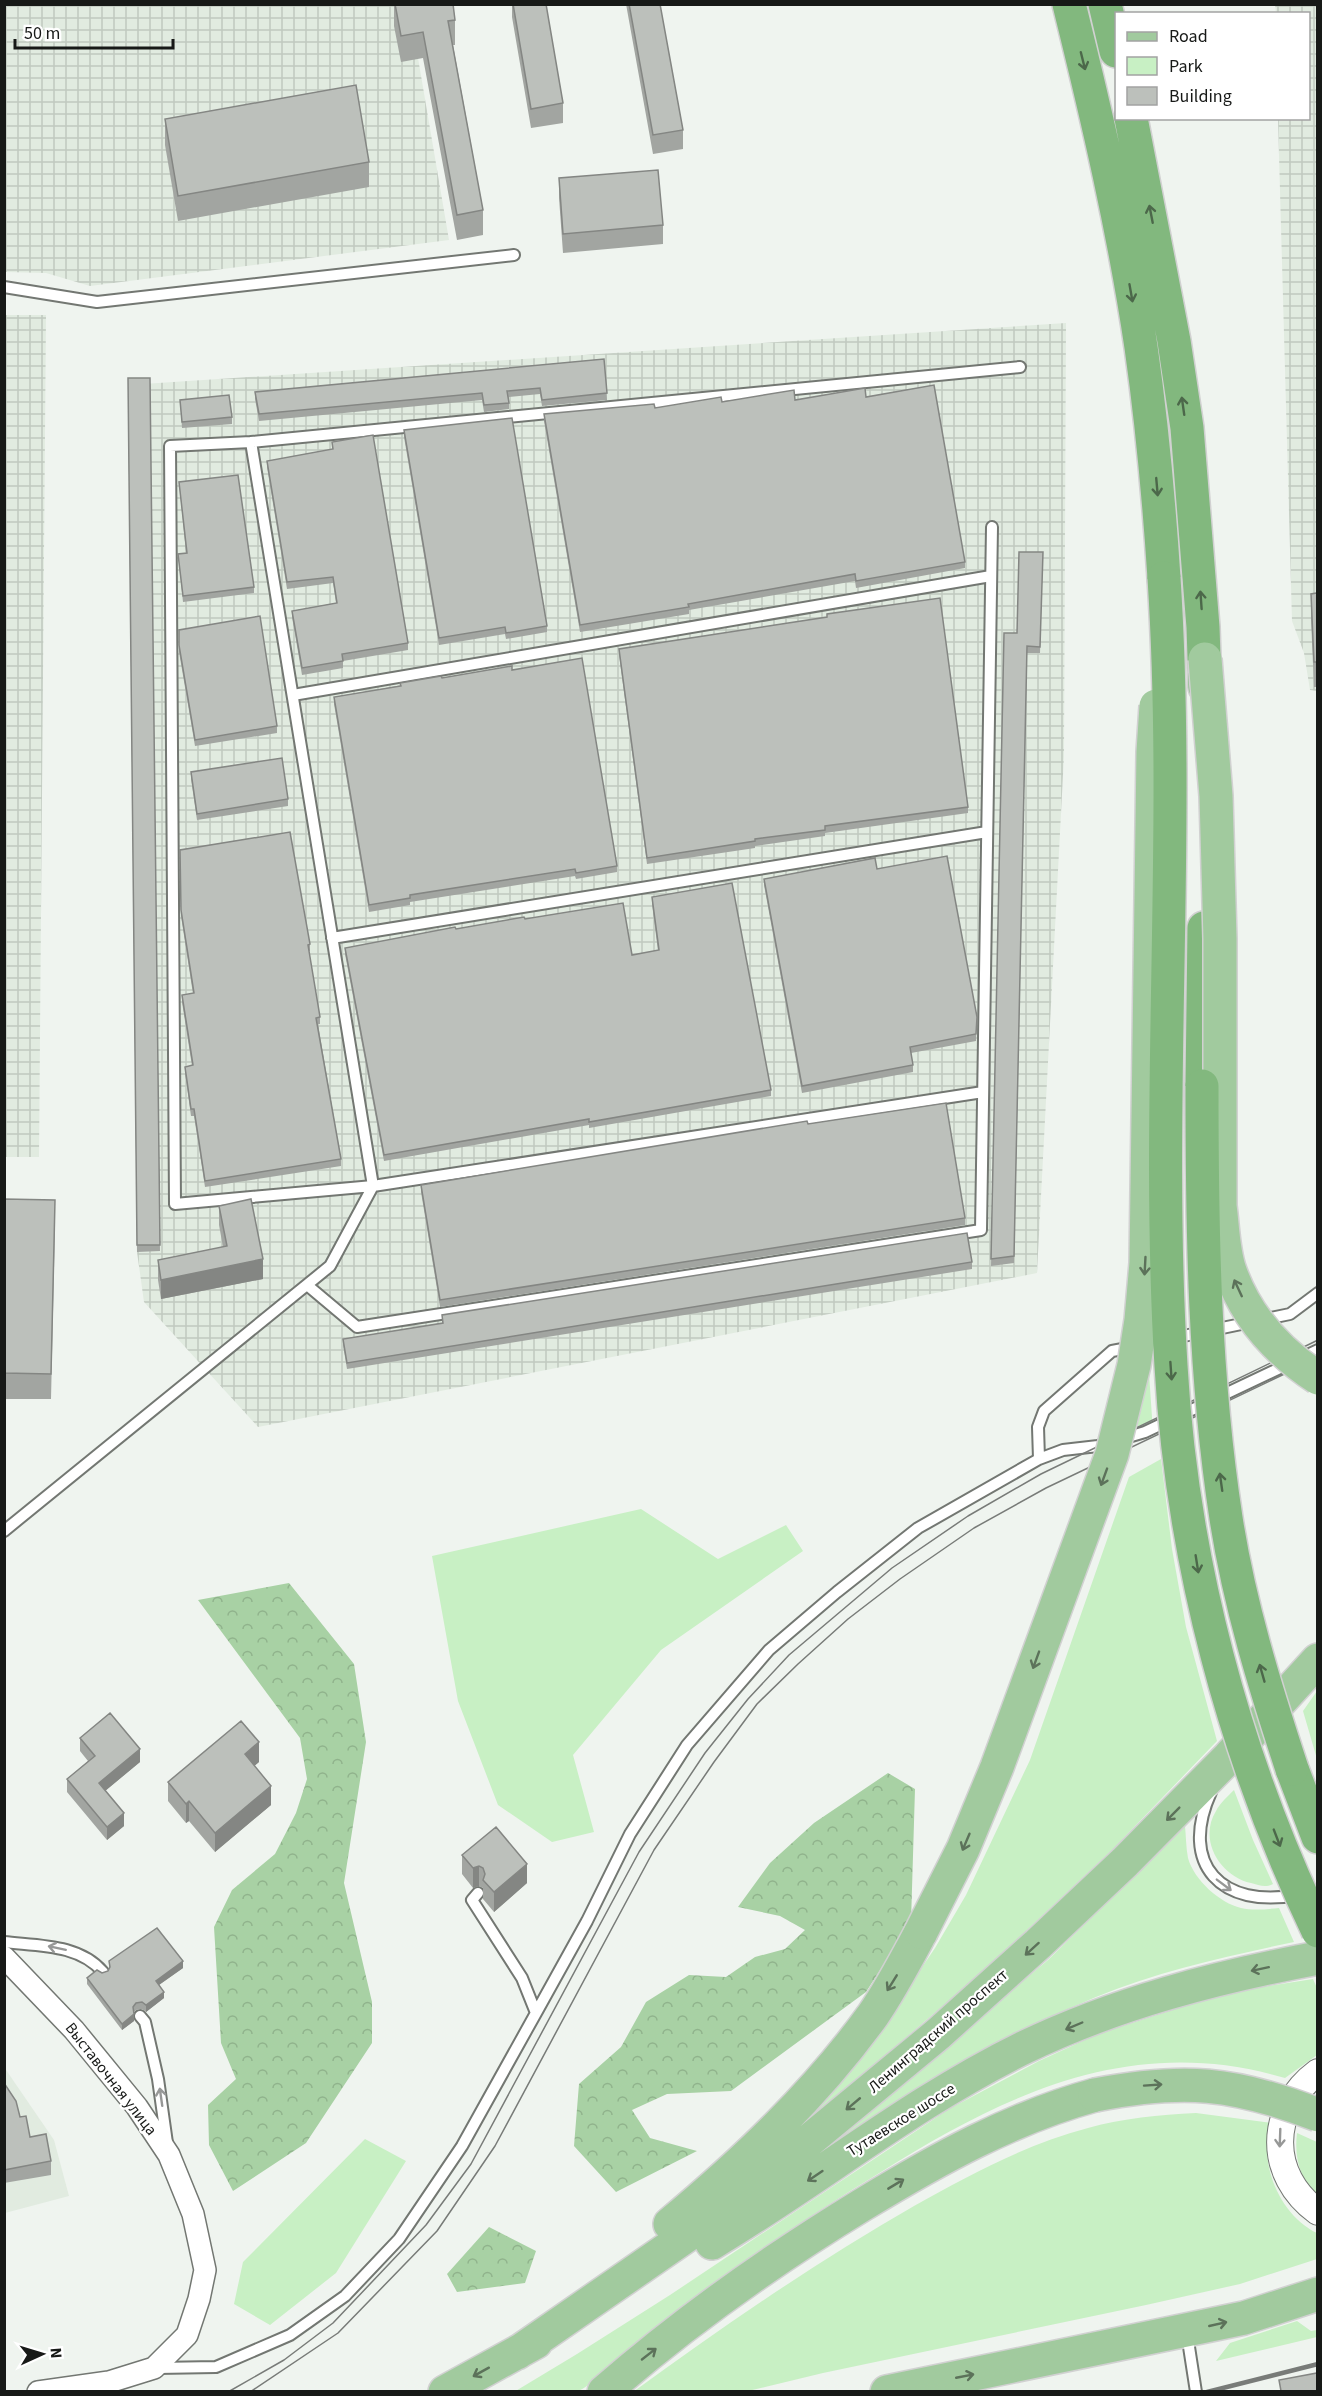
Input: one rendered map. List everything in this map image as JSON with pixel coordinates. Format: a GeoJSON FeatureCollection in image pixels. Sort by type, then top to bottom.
{"type":"FeatureCollection","features":[{"type":"Feature","properties":{"kind":"highway"},"geometry":{"type":"LineString","coordinates":[[1069,4],[1108,174],[1140,345],[1152,433],[1164,578],[1170,754],[1166,1209],[1171,1367],[1178,1445],[1201,1587],[1216,1654],[1256,1784],[1281,1849],[1317,1931]]}},
{"type":"Feature","properties":{"kind":"highway"},"geometry":{"type":"LineString","coordinates":[[1105,4],[1115,47]]}},
{"type":"Feature","properties":{"kind":"highway"},"geometry":{"type":"LineString","coordinates":[[1131,120],[1174,341],[1186,428],[1205,659],[1202,1200],[1205,1300],[1215,1441],[1226,1520],[1254,1647],[1292,1769],[1317,1837]]}},
{"type":"Feature","properties":{"kind":"main road"},"geometry":{"type":"LineString","coordinates":[[446,2391],[517,2353],[725,2179],[788,2116],[872,2015],[921,1932],[963,1849],[997,1767],[1112,1454],[1134,1365],[1141,1320],[1146,1253],[1153,752],[1164,578]]}},
{"type":"Feature","properties":{"kind":"main road"},"geometry":{"type":"LineString","coordinates":[[1205,659],[1216,808],[1221,939],[1219,1175],[1225,1245],[1230,1270],[1240,1294],[1260,1325],[1281,1350],[1317,1378]]}},
{"type":"Feature","properties":{"kind":"main road","name":"Ленинградский проспект"},"geometry":{"type":"LineString","coordinates":[[517,2353],[731,2205],[938,2034],[1125,1862],[1229,1757],[1317,1660]]}},
{"type":"Feature","properties":{"kind":"main road","name":"Тутаевское шоссе"},"geometry":{"type":"LineString","coordinates":[[517,2353],[629,2292],[743,2225],[918,2108],[1024,2048],[1081,2023],[1136,2003],[1197,1985],[1317,1958]]}},
{"type":"Feature","properties":{"kind":"main road"},"geometry":{"type":"LineString","coordinates":[[604,2391],[695,2318],[784,2255],[891,2188],[994,2132],[1040,2112],[1095,2095],[1141,2086],[1200,2084],[1264,2096],[1317,2115]]}},
{"type":"Feature","properties":{"kind":"main road"},"geometry":{"type":"LineString","coordinates":[[887,2391],[1187,2331],[1244,2318],[1317,2294]]}},
{"type":"Feature","properties":{"kind":"street","name":"Выставочная улица"},"geometry":{"type":"LineString","coordinates":[[4,1957],[74,2030],[137,2107],[169,2155],[193,2214],[205,2270],[199,2299],[187,2335],[154,2368],[109,2382],[38,2391]]}},
{"type":"Feature","properties":{"kind":"street"},"geometry":{"type":"LineString","coordinates":[[1317,2072],[1301,2086],[1290,2103],[1282,2119],[1279,2141],[1282,2164],[1291,2185],[1306,2204],[1317,2212]]}},
{"type":"Feature","properties":{"kind":"lane"},"geometry":{"type":"LineString","coordinates":[[4,287],[97,302],[514,255]]}},
{"type":"Feature","properties":{"kind":"lane"},"geometry":{"type":"LineString","coordinates":[[983,1092],[373,1186],[175,1204],[170,446],[251,442],[1020,367]]}},
{"type":"Feature","properties":{"kind":"lane"},"geometry":{"type":"LineString","coordinates":[[4,1531],[330,1266],[373,1186],[251,442]]}},
{"type":"Feature","properties":{"kind":"lane"},"geometry":{"type":"LineString","coordinates":[[307,1285],[357,1328],[981,1230],[992,527]]}},
{"type":"Feature","properties":{"kind":"lane"},"geometry":{"type":"LineString","coordinates":[[293,695],[991,576]]}},
{"type":"Feature","properties":{"kind":"lane"},"geometry":{"type":"LineString","coordinates":[[332,938],[987,832]]}},
{"type":"Feature","properties":{"kind":"lane"},"geometry":{"type":"LineString","coordinates":[[1039,1459],[1038,1427],[1044,1411],[1112,1351],[1290,1314],[1317,1293]]}},
{"type":"Feature","properties":{"kind":"lane"},"geometry":{"type":"LineString","coordinates":[[154,2368],[216,2367],[290,2335],[345,2296],[399,2239],[462,2146],[587,1921],[630,1834],[687,1745],[770,1650],[837,1592],[918,1528],[1039,1459],[1063,1449],[1098,1446],[1145,1432],[1317,1350]]}},
{"type":"Feature","properties":{"kind":"lane"},"geometry":{"type":"LineString","coordinates":[[1229,1757],[1201,1817],[1199,1835],[1202,1855],[1210,1872],[1232,1891],[1249,1896],[1266,1899],[1309,1893]]}},
{"type":"Feature","properties":{"kind":"lane"},"geometry":{"type":"LineString","coordinates":[[478,1893],[472,1900],[522,1978],[536,2013]]}},
{"type":"Feature","properties":{"kind":"lane"},"geometry":{"type":"LineString","coordinates":[[4,1942],[58,1947],[92,1959],[103,1972]]}},
{"type":"Feature","properties":{"kind":"lane"},"geometry":{"type":"LineString","coordinates":[[140,2016],[145,2022],[159,2079],[169,2155]]}},
{"type":"Feature","properties":{"kind":"lane"},"geometry":{"type":"LineString","coordinates":[[1187,2331],[1196,2391]]}},
{"type":"Feature","properties":{"kind":"shaded area"},"geometry":{"type":"Polygon","coordinates":[[[5,5],[409,5],[449,240],[90,286],[46,273],[5,272],[5,5]]]}},
{"type":"Feature","properties":{"kind":"shaded area"},"geometry":{"type":"Polygon","coordinates":[[[1275,5],[1317,5],[1317,691],[1310,690],[1304,653],[1292,621],[1278,120],[1310,120],[1310,12],[1276,12],[1275,5]]]}},
{"type":"Feature","properties":{"kind":"shaded area"},"geometry":{"type":"Polygon","coordinates":[[[5,315],[46,315],[39,1157],[4,1157],[5,315]]]}},
{"type":"Feature","properties":{"kind":"shaded area"},"geometry":{"type":"Polygon","coordinates":[[[1066,323],[1064,756],[1037,1273],[258,1427],[144,1302],[137,1252],[128,385],[1066,323]]]}},
{"type":"Feature","properties":{"kind":"shaded area"},"geometry":{"type":"Polygon","coordinates":[[[4,2067],[54,2140],[69,2196],[5,2213],[4,2067]]]}},
{"type":"Feature","properties":{"kind":"green space"},"geometry":{"type":"Polygon","coordinates":[[[1149,1373],[1153,1432],[1134,1440],[1149,1373]]]}},
{"type":"Feature","properties":{"kind":"green space"},"geometry":{"type":"Polygon","coordinates":[[[1161,1459],[1172,1549],[1186,1627],[1217,1741],[1112,1850],[987,1968],[811,2119],[795,2126],[887,2019],[935,1948],[966,1895],[1030,1760],[1129,1477],[1161,1459]]]}},
{"type":"Feature","properties":{"kind":"green space"},"geometry":{"type":"Polygon","coordinates":[[[641,1509],[718,1559],[786,1525],[803,1551],[661,1650],[573,1755],[594,1832],[552,1842],[498,1805],[458,1701],[432,1556],[641,1509]]]}},
{"type":"Feature","properties":{"kind":"green space"},"geometry":{"type":"Polygon","coordinates":[[[289,1583],[354,1664],[366,1742],[344,1883],[372,2002],[372,2043],[306,2143],[233,2191],[209,2145],[208,2105],[236,2079],[221,2043],[214,1927],[232,1890],[275,1854],[296,1813],[307,1779],[300,1738],[198,1600],[289,1583]]]}},
{"type":"Feature","properties":{"kind":"green space"},"geometry":{"type":"Polygon","coordinates":[[[1317,1691],[1317,1759],[1303,1711],[1317,1691]]]}},
{"type":"Feature","properties":{"kind":"green space"},"geometry":{"type":"Polygon","coordinates":[[[888,1773],[915,1789],[911,1922],[866,1992],[731,2091],[667,2094],[632,2110],[650,2138],[697,2151],[616,2192],[574,2146],[579,2084],[621,2047],[646,2002],[689,1975],[726,1977],[755,1957],[785,1949],[805,1930],[780,1916],[738,1907],[770,1863],[814,1823],[888,1773]]]}},
{"type":"Feature","properties":{"kind":"green space"},"geometry":{"type":"Polygon","coordinates":[[[1234,1790],[1273,1884],[1262,1886],[1240,1879],[1230,1873],[1215,1855],[1211,1845],[1211,1822],[1220,1805],[1234,1790]]]}},
{"type":"Feature","properties":{"kind":"green space"},"geometry":{"type":"Polygon","coordinates":[[[1185,1826],[1188,1858],[1202,1882],[1217,1896],[1241,1908],[1260,1910],[1279,1908],[1294,1942],[1169,1972],[1096,1997],[991,2047],[824,2148],[1048,1960],[1185,1826]]]}},
{"type":"Feature","properties":{"kind":"green space"},"geometry":{"type":"Polygon","coordinates":[[[1313,1979],[1317,1988],[1317,2055],[1285,2078],[1229,2066],[1175,2063],[1124,2067],[1073,2078],[1024,2096],[928,2143],[815,2214],[684,2308],[584,2388],[563,2393],[514,2392],[670,2295],[949,2109],[1039,2061],[1098,2034],[1225,1993],[1313,1979]]]}},
{"type":"Feature","properties":{"kind":"green space"},"geometry":{"type":"Polygon","coordinates":[[[1196,2113],[1272,2123],[1267,2151],[1271,2176],[1289,2210],[1297,2219],[1317,2233],[1317,2259],[1240,2284],[748,2391],[633,2392],[806,2272],[878,2227],[977,2172],[1043,2143],[1088,2128],[1141,2118],[1196,2113]]]}},
{"type":"Feature","properties":{"kind":"green space"},"geometry":{"type":"Polygon","coordinates":[[[1297,2133],[1317,2142],[1317,2197],[1302,2175],[1296,2151],[1297,2133]]]}},
{"type":"Feature","properties":{"kind":"green space"},"geometry":{"type":"Polygon","coordinates":[[[365,2139],[406,2161],[336,2273],[270,2325],[234,2304],[243,2262],[365,2139]]]}},
{"type":"Feature","properties":{"kind":"green space"},"geometry":{"type":"Polygon","coordinates":[[[489,2227],[536,2251],[525,2283],[457,2292],[447,2274],[489,2227]]]}},
{"type":"Feature","properties":{"kind":"green space"},"geometry":{"type":"Polygon","coordinates":[[[1297,2321],[1311,2331],[1317,2330],[1317,2337],[1216,2361],[1230,2343],[1297,2321]]]}},
{"type":"Feature","properties":{"kind":"building"},"geometry":{"type":"Polygon","coordinates":[[[395,4],[453,4],[455,20],[448,21],[483,210],[457,215],[423,32],[401,36],[395,4]]]}},
{"type":"Feature","properties":{"kind":"building"},"geometry":{"type":"Polygon","coordinates":[[[513,4],[546,4],[563,103],[531,109],[513,4]]]}},
{"type":"Feature","properties":{"kind":"building"},"geometry":{"type":"Polygon","coordinates":[[[629,4],[660,4],[683,130],[653,135],[629,4]]]}},
{"type":"Feature","properties":{"kind":"building"},"geometry":{"type":"Polygon","coordinates":[[[356,85],[369,162],[178,196],[165,119],[356,85]]]}},
{"type":"Feature","properties":{"kind":"building"},"geometry":{"type":"Polygon","coordinates":[[[658,170],[663,225],[563,234],[559,178],[658,170]]]}},
{"type":"Feature","properties":{"kind":"building"},"geometry":{"type":"Polygon","coordinates":[[[604,359],[607,393],[542,400],[540,388],[507,391],[509,403],[484,405],[482,393],[259,414],[255,392],[604,359]]]}},
{"type":"Feature","properties":{"kind":"building"},"geometry":{"type":"Polygon","coordinates":[[[128,378],[150,378],[160,1245],[137,1245],[128,378]]]}},
{"type":"Feature","properties":{"kind":"building"},"geometry":{"type":"Polygon","coordinates":[[[934,385],[965,562],[856,581],[855,574],[688,604],[689,607],[580,625],[544,414],[654,404],[655,408],[721,397],[722,402],[794,390],[795,400],[865,388],[866,397],[934,385]]]}},
{"type":"Feature","properties":{"kind":"building"},"geometry":{"type":"Polygon","coordinates":[[[229,395],[232,417],[182,422],[180,400],[229,395]]]}},
{"type":"Feature","properties":{"kind":"building"},"geometry":{"type":"Polygon","coordinates":[[[512,418],[547,626],[506,633],[505,627],[439,638],[404,430],[512,418]]]}},
{"type":"Feature","properties":{"kind":"building"},"geometry":{"type":"Polygon","coordinates":[[[373,435],[408,643],[342,654],[343,661],[302,668],[292,611],[337,603],[333,577],[287,582],[267,461],[333,449],[332,442],[373,435]]]}},
{"type":"Feature","properties":{"kind":"building"},"geometry":{"type":"Polygon","coordinates":[[[238,475],[254,587],[183,596],[178,554],[187,553],[179,482],[238,475]]]}},
{"type":"Feature","properties":{"kind":"building"},"geometry":{"type":"Polygon","coordinates":[[[1019,552],[1043,552],[1040,647],[1027,646],[1014,1256],[991,1259],[1004,633],[1017,633],[1019,552]]]}},
{"type":"Feature","properties":{"kind":"building"},"geometry":{"type":"Polygon","coordinates":[[[1317,593],[1317,662],[1314,662],[1311,594],[1317,593]]]}},
{"type":"Feature","properties":{"kind":"building"},"geometry":{"type":"Polygon","coordinates":[[[940,598],[968,807],[825,826],[825,830],[755,839],[755,841],[647,858],[619,649],[827,617],[827,614],[940,598]]]}},
{"type":"Feature","properties":{"kind":"building"},"geometry":{"type":"Polygon","coordinates":[[[260,616],[277,726],[195,740],[179,645],[179,630],[260,616]]]}},
{"type":"Feature","properties":{"kind":"building"},"geometry":{"type":"Polygon","coordinates":[[[582,658],[617,866],[576,873],[575,869],[410,895],[410,898],[369,905],[334,697],[401,686],[400,683],[441,676],[442,678],[512,666],[512,670],[582,658]]]}},
{"type":"Feature","properties":{"kind":"building"},"geometry":{"type":"Polygon","coordinates":[[[282,758],[288,799],[197,814],[191,772],[282,758]]]}},
{"type":"Feature","properties":{"kind":"building"},"geometry":{"type":"Polygon","coordinates":[[[290,832],[310,944],[308,945],[320,1017],[316,1018],[341,1159],[205,1181],[185,1067],[193,1065],[182,995],[194,993],[181,910],[180,850],[290,832]]]}},
{"type":"Feature","properties":{"kind":"building"},"geometry":{"type":"Polygon","coordinates":[[[947,856],[977,1017],[976,1034],[910,1047],[913,1065],[802,1086],[764,879],[875,858],[877,869],[947,856]]]}},
{"type":"Feature","properties":{"kind":"building"},"geometry":{"type":"Polygon","coordinates":[[[732,883],[771,1090],[384,1155],[345,948],[455,927],[456,929],[623,903],[632,955],[659,950],[652,897],[732,883]]]}},
{"type":"Feature","properties":{"kind":"building"},"geometry":{"type":"Polygon","coordinates":[[[946,1103],[965,1218],[440,1300],[421,1185],[807,1121],[808,1124],[946,1103]]]}},
{"type":"Feature","properties":{"kind":"building"},"geometry":{"type":"Polygon","coordinates":[[[4,1199],[55,1200],[51,1374],[4,1373],[4,1199]]]}},
{"type":"Feature","properties":{"kind":"building"},"geometry":{"type":"Polygon","coordinates":[[[251,1199],[263,1259],[161,1280],[158,1260],[227,1246],[219,1206],[251,1199]]]}},
{"type":"Feature","properties":{"kind":"building"},"geometry":{"type":"Polygon","coordinates":[[[967,1233],[972,1262],[347,1363],[343,1339],[443,1323],[442,1315],[967,1233]]]}},
{"type":"Feature","properties":{"kind":"building"},"geometry":{"type":"Polygon","coordinates":[[[110,1713],[140,1749],[99,1783],[124,1813],[107,1827],[67,1779],[95,1756],[80,1738],[110,1713]]]}},
{"type":"Feature","properties":{"kind":"building"},"geometry":{"type":"Polygon","coordinates":[[[241,1721],[259,1742],[245,1754],[271,1786],[215,1833],[189,1801],[186,1804],[168,1782],[241,1721]]]}},
{"type":"Feature","properties":{"kind":"building"},"geometry":{"type":"Polygon","coordinates":[[[496,1827],[527,1864],[494,1892],[483,1880],[485,1874],[483,1868],[479,1866],[473,1868],[462,1855],[496,1827]]]}},
{"type":"Feature","properties":{"kind":"building"},"geometry":{"type":"Polygon","coordinates":[[[157,1928],[183,1961],[156,1981],[164,1992],[146,2005],[142,2002],[136,2003],[133,2007],[134,2014],[122,2024],[87,1978],[97,1970],[102,1973],[108,1971],[109,1961],[157,1928]]]}},
{"type":"Feature","properties":{"kind":"building"},"geometry":{"type":"Polygon","coordinates":[[[4,2083],[16,2101],[20,2117],[26,2116],[30,2137],[46,2134],[51,2161],[4,2170],[4,2083]]]}},
{"type":"Feature","properties":{"kind":"building"},"geometry":{"type":"Polygon","coordinates":[[[1317,2373],[1317,2391],[1281,2391],[1279,2380],[1317,2373]]]}},
{"type":"Feature","properties":{"kind":"tram line"},"geometry":{"type":"LineString","coordinates":[[228,2392],[284,2360],[333,2323],[426,2225],[471,2164],[639,1852],[705,1753],[748,1699],[789,1655],[892,1568],[968,1516],[1041,1474],[1318,1340]]}},
{"type":"Feature","properties":{"kind":"tram line"},"geometry":{"type":"LineString","coordinates":[[250,2392],[338,2333],[437,2231],[495,2146],[654,1850],[757,1704],[798,1664],[848,1619],[900,1579],[974,1528],[1046,1488],[1318,1358]]}},
{"type":"Feature","properties":{"kind":"railway"},"geometry":{"type":"LineString","coordinates":[[1207,2392],[1318,2364]]}}]}
